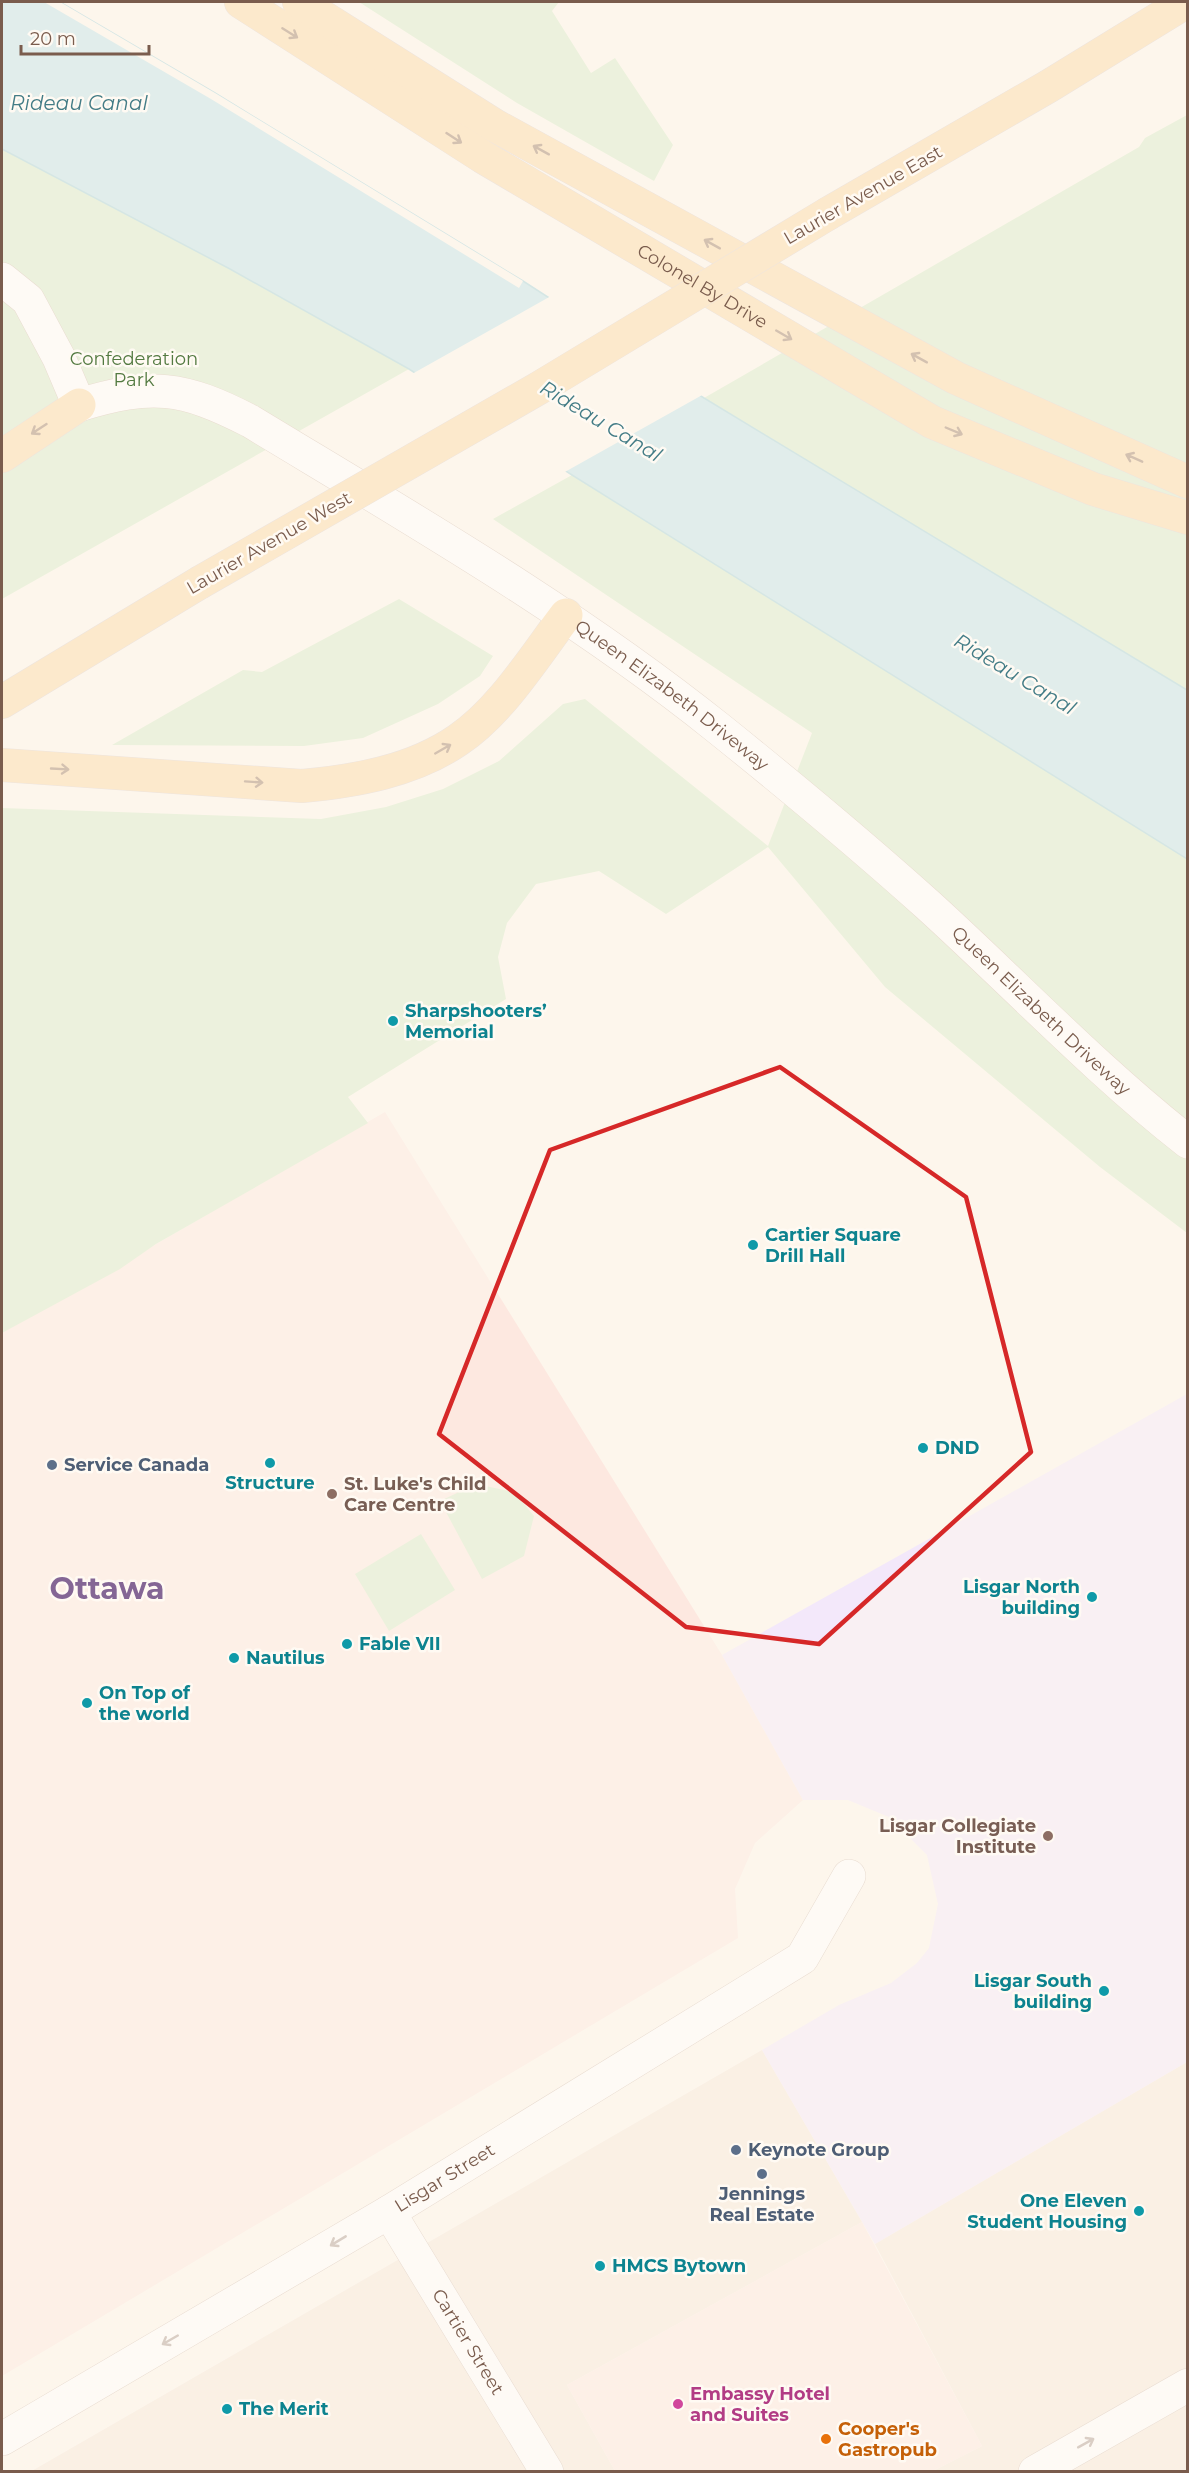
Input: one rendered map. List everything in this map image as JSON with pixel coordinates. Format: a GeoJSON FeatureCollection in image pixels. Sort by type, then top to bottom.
{"type":"FeatureCollection","features":[{"type":"Feature","properties":{"kind":"main road","name":"Colonel By Drive"},"geometry":{"type":"LineString","coordinates":[[241,2],[483,157],[932,422],[1093,489],[1188,518]]}},
{"type":"Feature","properties":{"kind":"main road"},"geometry":{"type":"LineString","coordinates":[[299,2],[494,125],[956,378],[1188,482]]}},
{"type":"Feature","properties":{"kind":"main road","name":"Laurier Avenue East"},"geometry":{"type":"LineString","coordinates":[[539,388],[829,213],[1049,86],[1186,2]]}},
{"type":"Feature","properties":{"kind":"main road","name":"Laurier Avenue West"},"geometry":{"type":"LineString","coordinates":[[2,702],[199,583],[539,388]]}},
{"type":"Feature","properties":{"kind":"main road"},"geometry":{"type":"LineString","coordinates":[[2,456],[79,405]]}},
{"type":"Feature","properties":{"kind":"main road"},"geometry":{"type":"LineString","coordinates":[[2,765],[302,786],[339,782],[381,773],[423,760],[459,739],[487,714],[566,615]]}},
{"type":"Feature","properties":{"kind":"street"},"geometry":{"type":"LineString","coordinates":[[2,279],[28,300],[59,358],[79,405]]}},
{"type":"Feature","properties":{"kind":"street","name":"Queen Elizabeth Driveway"},"geometry":{"type":"LineString","coordinates":[[79,405],[120,393],[149,390],[194,395],[215,403],[250,421],[566,615],[718,728],[841,831],[928,906],[1119,1086],[1188,1142]]}},
{"type":"Feature","properties":{"kind":"street","name":"Lisgar Street"},"geometry":{"type":"LineString","coordinates":[[2,2439],[388,2212],[802,1958],[849,1876]]}},
{"type":"Feature","properties":{"kind":"street","name":"Cartier Street"},"geometry":{"type":"LineString","coordinates":[[388,2212],[547,2472]]}},
{"type":"Feature","properties":{"kind":"street"},"geometry":{"type":"LineString","coordinates":[[1035,2472],[1188,2385]]}},
{"type":"Feature","properties":{"kind":"highlighted area"},"geometry":{"type":"Polygon","coordinates":[[[780,1067],[966,1197],[1031,1452],[819,1644],[686,1627],[439,1434],[550,1150],[780,1067]]]}},
{"type":"Feature","properties":{"kind":"shaded area"},"geometry":{"type":"Polygon","coordinates":[[[385,1112],[722,1655],[803,1800],[755,1843],[735,1889],[738,1938],[2,2376],[2,1333],[385,1112]]]}},
{"type":"Feature","properties":{"kind":"shaded area","name":"Lisgar Collegiate Institute"},"geometry":{"type":"Polygon","coordinates":[[[1187,1394],[1187,2062],[875,2244],[762,2050],[839,2005],[891,1983],[917,1963],[929,1948],[938,1904],[927,1855],[889,1817],[848,1800],[803,1800],[722,1655],[1187,1394]]]}},
{"type":"Feature","properties":{"kind":"shaded area"},"geometry":{"type":"Polygon","coordinates":[[[762,2050],[862,2222],[567,2385],[615,2471],[30,2472],[762,2050]]]}},
{"type":"Feature","properties":{"kind":"shaded area"},"geometry":{"type":"Polygon","coordinates":[[[1187,2062],[1187,2471],[933,2471],[982,2446],[875,2244],[1187,2062]]]}},
{"type":"Feature","properties":{"kind":"shaded area"},"geometry":{"type":"Polygon","coordinates":[[[862,2222],[982,2446],[933,2471],[615,2471],[567,2385],[862,2222]]]}},
{"type":"Feature","properties":{"kind":"green space"},"geometry":{"type":"Polygon","coordinates":[[[359,2],[559,2],[552,11],[591,73],[615,58],[673,145],[654,181],[517,103],[359,2]]]}},
{"type":"Feature","properties":{"kind":"green space"},"geometry":{"type":"Polygon","coordinates":[[[1187,115],[1187,690],[704,398],[1139,147],[1145,138],[1187,115]]]}},
{"type":"Feature","properties":{"kind":"green space","name":"Confederation Park"},"geometry":{"type":"Polygon","coordinates":[[[2,149],[230,269],[409,369],[2,599],[2,149]]]}},
{"type":"Feature","properties":{"kind":"green space"},"geometry":{"type":"Polygon","coordinates":[[[572,475],[1187,859],[1187,1233],[1100,1167],[885,987],[768,847],[666,914],[599,871],[536,884],[507,923],[498,957],[506,999],[348,1097],[368,1123],[156,1244],[120,1269],[2,1333],[2,808],[321,819],[386,807],[443,789],[499,761],[563,704],[585,699],[768,846],[812,733],[493,519],[572,475]]]}},
{"type":"Feature","properties":{"kind":"green space"},"geometry":{"type":"Polygon","coordinates":[[[399,599],[493,656],[480,676],[438,704],[363,738],[304,746],[112,745],[243,670],[262,672],[399,599]]]}},
{"type":"Feature","properties":{"kind":"green space"},"geometry":{"type":"Polygon","coordinates":[[[476,1484],[514,1492],[534,1516],[524,1556],[482,1579],[440,1501],[476,1484]]]}},
{"type":"Feature","properties":{"kind":"green space"},"geometry":{"type":"Polygon","coordinates":[[[421,1534],[455,1590],[389,1631],[355,1574],[421,1534]]]}},
{"type":"Feature","properties":{"kind":"water","name":"Rideau Canal"},"geometry":{"type":"Polygon","coordinates":[[[2,2],[60,2],[215,93],[523,281],[704,398],[1187,690],[1187,859],[572,475],[409,369],[230,269],[2,149],[2,2]]]}},
{"type":"Feature","properties":{"kind":"pier"},"geometry":{"type":"Polygon","coordinates":[[[44,2],[60,2],[215,93],[523,281],[519,288],[211,99],[44,2]]]}},
{"type":"Feature","properties":{"kind":"pier"},"geometry":{"type":"Polygon","coordinates":[[[551,296],[704,394],[563,473],[412,374],[551,296]]]}},
{"type":"Feature","properties":{"kind":"place","name":"Sharpshooters’ Memorial"},"geometry":{"type":"Point","coordinates":[393,1021]}},
{"type":"Feature","properties":{"kind":"place","name":"Cartier Square Drill Hall"},"geometry":{"type":"Point","coordinates":[753,1245]}},
{"type":"Feature","properties":{"kind":"place","name":"DND"},"geometry":{"type":"Point","coordinates":[923,1448]}},
{"type":"Feature","properties":{"kind":"place","name":"Structure"},"geometry":{"type":"Point","coordinates":[270,1463]}},
{"type":"Feature","properties":{"kind":"place","name":"Service Canada"},"geometry":{"type":"Point","coordinates":[52,1465]}},
{"type":"Feature","properties":{"kind":"place","name":"St. Luke's Child Care Centre"},"geometry":{"type":"Point","coordinates":[332,1494]}},
{"type":"Feature","properties":{"kind":"place","name":"Lisgar North building"},"geometry":{"type":"Point","coordinates":[1092,1597]}},
{"type":"Feature","properties":{"kind":"place","name":"Fable VII"},"geometry":{"type":"Point","coordinates":[347,1644]}},
{"type":"Feature","properties":{"kind":"place","name":"Nautilus"},"geometry":{"type":"Point","coordinates":[234,1658]}},
{"type":"Feature","properties":{"kind":"place","name":"On Top of the world"},"geometry":{"type":"Point","coordinates":[87,1703]}},
{"type":"Feature","properties":{"kind":"place","name":"Lisgar Collegiate Institute"},"geometry":{"type":"Point","coordinates":[1048,1836]}},
{"type":"Feature","properties":{"kind":"place","name":"Lisgar South building"},"geometry":{"type":"Point","coordinates":[1104,1991]}},
{"type":"Feature","properties":{"kind":"place","name":"Keynote Group"},"geometry":{"type":"Point","coordinates":[736,2150]}},
{"type":"Feature","properties":{"kind":"place","name":"Jennings Real Estate"},"geometry":{"type":"Point","coordinates":[762,2174]}},
{"type":"Feature","properties":{"kind":"place","name":"One Eleven Student Housing"},"geometry":{"type":"Point","coordinates":[1139,2211]}},
{"type":"Feature","properties":{"kind":"place","name":"HMCS Bytown"},"geometry":{"type":"Point","coordinates":[600,2266]}},
{"type":"Feature","properties":{"kind":"place","name":"Embassy Hotel and Suites"},"geometry":{"type":"Point","coordinates":[678,2404]}},
{"type":"Feature","properties":{"kind":"place","name":"The Merit"},"geometry":{"type":"Point","coordinates":[227,2409]}},
{"type":"Feature","properties":{"kind":"place","name":"Cooper's Gastropub"},"geometry":{"type":"Point","coordinates":[826,2439]}},
{"type":"Feature","properties":{"kind":"district","name":"Ottawa"},"geometry":{"type":"Point","coordinates":[107,1588]}}]}
